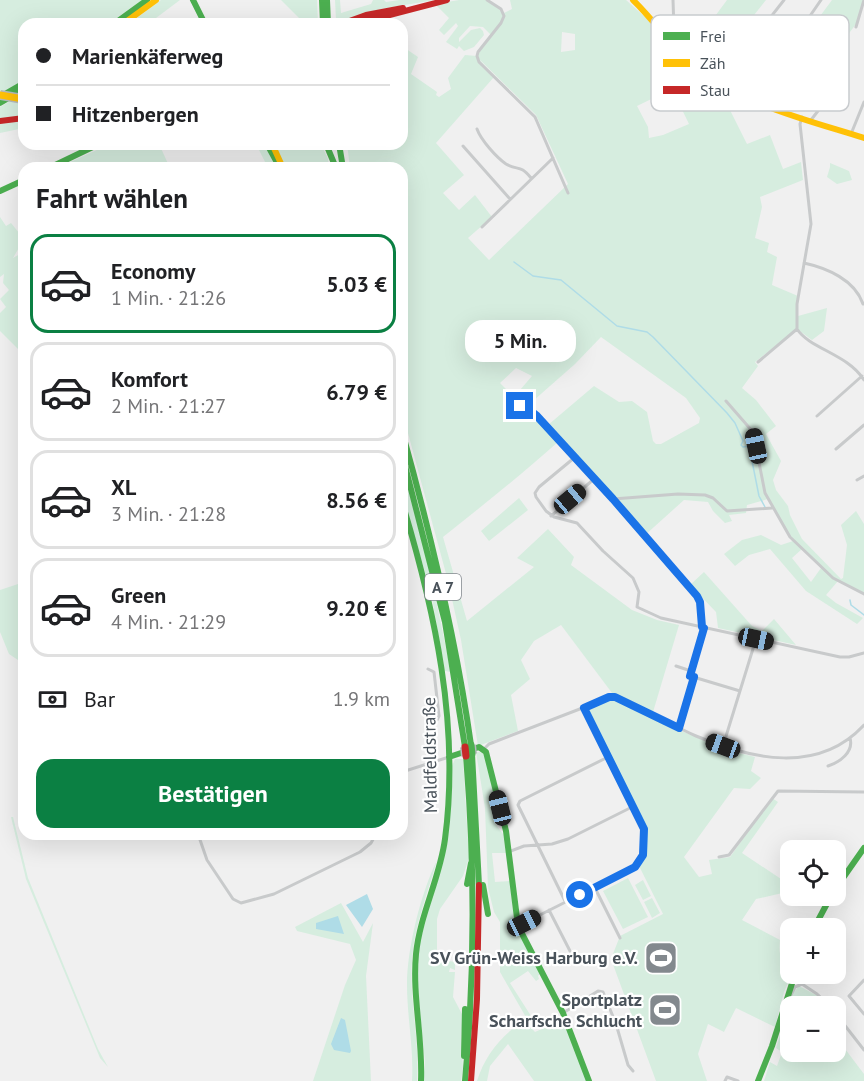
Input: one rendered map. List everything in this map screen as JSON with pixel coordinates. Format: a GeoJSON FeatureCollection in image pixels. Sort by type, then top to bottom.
{"type":"FeatureCollection","features":[{"type":"Feature","properties":{"kind":"main road"},"geometry":{"type":"LineString","coordinates":[[122,18],[147,0]]}},
{"type":"Feature","properties":{"kind":"main road"},"geometry":{"type":"LineString","coordinates":[[131,18],[156,0]]}},
{"type":"Feature","properties":{"kind":"main road"},"geometry":{"type":"LineString","coordinates":[[193,0],[203,18]]}},
{"type":"Feature","properties":{"kind":"main road"},"geometry":{"type":"LineString","coordinates":[[322,0],[323,18]]}},
{"type":"Feature","properties":{"kind":"main road"},"geometry":{"type":"LineString","coordinates":[[327,0],[328,18]]}},
{"type":"Feature","properties":{"kind":"main road"},"geometry":{"type":"LineString","coordinates":[[373,18],[396,9],[447,0]]}},
{"type":"Feature","properties":{"kind":"main road"},"geometry":{"type":"LineString","coordinates":[[633,0],[651,17]]}},
{"type":"Feature","properties":{"kind":"main road"},"geometry":{"type":"LineString","coordinates":[[0,96],[18,86]]}},
{"type":"Feature","properties":{"kind":"main road"},"geometry":{"type":"LineString","coordinates":[[0,103],[18,92]]}},
{"type":"Feature","properties":{"kind":"main road"},"geometry":{"type":"LineString","coordinates":[[0,96],[18,98]]}},
{"type":"Feature","properties":{"kind":"main road"},"geometry":{"type":"LineString","coordinates":[[786,111],[864,138]]}},
{"type":"Feature","properties":{"kind":"main road"},"geometry":{"type":"LineString","coordinates":[[0,121],[18,119]]}},
{"type":"Feature","properties":{"kind":"main road"},"geometry":{"type":"LineString","coordinates":[[62,162],[86,150]]}},
{"type":"Feature","properties":{"kind":"main road"},"geometry":{"type":"LineString","coordinates":[[0,191],[18,183]]}},
{"type":"Feature","properties":{"kind":"main road","name":"A 7"},"geometry":{"type":"LineString","coordinates":[[408,454],[444,591],[460,672],[480,864],[479,976],[468,1081]]}},
{"type":"Feature","properties":{"kind":"main road","name":"A 7"},"geometry":{"type":"LineString","coordinates":[[408,477],[436,583],[468,746]]}},
{"type":"Feature","properties":{"kind":"main road","name":"Maldfeldstraße"},"geometry":{"type":"LineString","coordinates":[[408,520],[423,573],[443,681],[449,757],[444,840],[436,879],[420,929],[416,953],[415,982],[423,1056],[421,1081]]}},
{"type":"Feature","properties":{"kind":"main road"},"geometry":{"type":"LineString","coordinates":[[449,757],[479,747],[484,749],[506,831],[518,926],[563,1013],[589,1081]]}},
{"type":"Feature","properties":{"kind":"main road","name":"A 7"},"geometry":{"type":"LineString","coordinates":[[468,1081],[475,950],[474,846],[469,755]]}},
{"type":"Feature","properties":{"kind":"main road"},"geometry":{"type":"LineString","coordinates":[[467,884],[474,846]]}},
{"type":"Feature","properties":{"kind":"main road"},"geometry":{"type":"LineString","coordinates":[[846,874],[864,848]]}},
{"type":"Feature","properties":{"kind":"main road"},"geometry":{"type":"LineString","coordinates":[[480,864],[488,914]]}},
{"type":"Feature","properties":{"kind":"main road"},"geometry":{"type":"LineString","coordinates":[[465,1009],[463,1039],[468,1081]]}},
{"type":"Feature","properties":{"kind":"main road"},"geometry":{"type":"LineString","coordinates":[[758,1081],[780,1018]]}},
{"type":"Feature","properties":{"kind":"main road"},"geometry":{"type":"LineString","coordinates":[[468,1081],[479,1058]]}},
{"type":"Feature","properties":{"kind":"street"},"geometry":{"type":"LineString","coordinates":[[487,0],[501,9],[503,18],[478,52],[479,62],[535,117],[568,193]]}},
{"type":"Feature","properties":{"kind":"street"},"geometry":{"type":"LineString","coordinates":[[673,0],[674,15]]}},
{"type":"Feature","properties":{"kind":"street"},"geometry":{"type":"LineString","coordinates":[[772,15],[784,0]]}},
{"type":"Feature","properties":{"kind":"street"},"geometry":{"type":"LineString","coordinates":[[811,15],[820,2],[814,0]]}},
{"type":"Feature","properties":{"kind":"street"},"geometry":{"type":"LineString","coordinates":[[856,27],[855,24],[864,0]]}},
{"type":"Feature","properties":{"kind":"street"},"geometry":{"type":"LineString","coordinates":[[851,134],[864,102]]}},
{"type":"Feature","properties":{"kind":"street"},"geometry":{"type":"LineString","coordinates":[[811,120],[818,111]]}},
{"type":"Feature","properties":{"kind":"street"},"geometry":{"type":"LineString","coordinates":[[802,117],[800,124],[811,224],[797,304],[797,329],[805,337],[855,367],[863,378],[817,416]]}},
{"type":"Feature","properties":{"kind":"street"},"geometry":{"type":"LineString","coordinates":[[477,129],[479,135],[501,160],[511,166],[521,168],[531,178]]}},
{"type":"Feature","properties":{"kind":"street"},"geometry":{"type":"LineString","coordinates":[[463,146],[510,199]]}},
{"type":"Feature","properties":{"kind":"street"},"geometry":{"type":"LineString","coordinates":[[482,226],[553,158]]}},
{"type":"Feature","properties":{"kind":"street"},"geometry":{"type":"LineString","coordinates":[[804,263],[836,274],[861,298],[863,304]]}},
{"type":"Feature","properties":{"kind":"street"},"geometry":{"type":"LineString","coordinates":[[758,362],[797,329]]}},
{"type":"Feature","properties":{"kind":"street"},"geometry":{"type":"LineString","coordinates":[[726,401],[753,432],[765,493],[790,537],[839,582],[864,594]]}},
{"type":"Feature","properties":{"kind":"street"},"geometry":{"type":"LineString","coordinates":[[512,406],[526,407],[531,410],[613,499],[697,596],[700,602],[703,627],[690,676],[740,691]]}},
{"type":"Feature","properties":{"kind":"street"},"geometry":{"type":"LineString","coordinates":[[836,449],[864,425]]}},
{"type":"Feature","properties":{"kind":"street"},"geometry":{"type":"LineString","coordinates":[[574,458],[539,487],[535,492],[538,502],[551,516],[576,522],[633,578],[639,592],[637,608],[661,618],[840,657],[849,657],[864,652]]}},
{"type":"Feature","properties":{"kind":"street"},"geometry":{"type":"LineString","coordinates":[[857,480],[864,476]]}},
{"type":"Feature","properties":{"kind":"street"},"geometry":{"type":"LineString","coordinates":[[551,516],[594,479]]}},
{"type":"Feature","properties":{"kind":"street"},"geometry":{"type":"LineString","coordinates":[[613,499],[690,494],[713,498],[727,511],[773,508]]}},
{"type":"Feature","properties":{"kind":"street"},"geometry":{"type":"LineString","coordinates":[[723,746],[756,639]]}},
{"type":"Feature","properties":{"kind":"street"},"geometry":{"type":"LineString","coordinates":[[676,666],[691,671]]}},
{"type":"Feature","properties":{"kind":"street"},"geometry":{"type":"LineString","coordinates":[[428,669],[434,672],[439,716],[437,720],[428,721]]}},
{"type":"Feature","properties":{"kind":"street"},"geometry":{"type":"LineString","coordinates":[[679,728],[694,677]]}},
{"type":"Feature","properties":{"kind":"street"},"geometry":{"type":"LineString","coordinates":[[484,749],[489,744],[609,697],[615,697],[723,746],[762,755],[801,759],[823,752],[850,738],[864,725]]}},
{"type":"Feature","properties":{"kind":"street"},"geometry":{"type":"LineString","coordinates":[[518,926],[635,867],[643,855],[644,829],[584,708]]}},
{"type":"Feature","properties":{"kind":"street"},"geometry":{"type":"LineString","coordinates":[[828,766],[838,762],[846,754],[851,746],[850,738]]}},
{"type":"Feature","properties":{"kind":"street"},"geometry":{"type":"LineString","coordinates":[[566,902],[518,804],[608,756]]}},
{"type":"Feature","properties":{"kind":"street"},"geometry":{"type":"LineString","coordinates":[[408,770],[449,757]]}},
{"type":"Feature","properties":{"kind":"street"},"geometry":{"type":"LineString","coordinates":[[719,857],[729,855],[777,790],[864,792]]}},
{"type":"Feature","properties":{"kind":"street"},"geometry":{"type":"LineString","coordinates":[[508,852],[524,846],[552,844],[568,839],[634,806]]}},
{"type":"Feature","properties":{"kind":"street"},"geometry":{"type":"LineString","coordinates":[[200,840],[207,860],[233,899],[241,903],[274,894],[360,852],[373,840]]}},
{"type":"Feature","properties":{"kind":"street"},"geometry":{"type":"LineString","coordinates":[[595,888],[620,938]]}},
{"type":"Feature","properties":{"kind":"street"},"geometry":{"type":"LineString","coordinates":[[549,910],[570,951]]}},
{"type":"Feature","properties":{"kind":"street"},"geometry":{"type":"LineString","coordinates":[[864,980],[849,996],[864,1014]]}},
{"type":"Feature","properties":{"kind":"street"},"geometry":{"type":"LineString","coordinates":[[790,996],[795,987],[801,984],[819,996]]}},
{"type":"Feature","properties":{"kind":"street"},"geometry":{"type":"LineString","coordinates":[[563,1013],[597,991],[603,992],[616,1024],[628,1065],[633,1071]]}},
{"type":"Feature","properties":{"kind":"street"},"geometry":{"type":"LineString","coordinates":[[846,1027],[864,1050]]}},
{"type":"Feature","properties":{"kind":"street"},"geometry":{"type":"LineString","coordinates":[[726,1081],[727,1077],[738,1081]]}},
{"type":"Feature","properties":{"kind":"green space"},"geometry":{"type":"Polygon","coordinates":[[[0,0],[142,0],[116,18],[18,18],[18,84],[0,95],[0,0]]]}},
{"type":"Feature","properties":{"kind":"green space"},"geometry":{"type":"Polygon","coordinates":[[[161,0],[180,0],[156,18],[137,18],[161,0]]]}},
{"type":"Feature","properties":{"kind":"green space"},"geometry":{"type":"Polygon","coordinates":[[[281,0],[317,0],[318,18],[299,18],[281,0]]]}},
{"type":"Feature","properties":{"kind":"green space"},"geometry":{"type":"Polygon","coordinates":[[[335,0],[340,0],[341,13],[371,4],[373,0],[386,2],[435,0],[381,9],[352,18],[336,18],[335,0]]]}},
{"type":"Feature","properties":{"kind":"green space"},"geometry":{"type":"Polygon","coordinates":[[[459,0],[488,0],[504,13],[512,9],[510,0],[626,0],[651,22],[651,99],[637,106],[648,127],[649,138],[689,124],[683,111],[730,111],[747,144],[770,135],[783,169],[801,162],[803,180],[760,197],[762,207],[755,238],[769,243],[767,252],[777,257],[772,285],[798,296],[798,316],[827,308],[824,331],[812,340],[797,329],[755,362],[758,366],[742,388],[756,400],[776,426],[766,434],[781,461],[773,480],[776,490],[788,506],[802,539],[841,579],[847,545],[841,525],[856,511],[864,524],[864,594],[838,581],[826,595],[863,618],[857,624],[806,591],[770,549],[749,555],[735,566],[724,554],[742,540],[761,535],[781,545],[793,541],[768,499],[747,505],[746,513],[729,515],[732,521],[725,523],[708,502],[684,500],[644,536],[548,425],[594,386],[619,402],[632,401],[647,412],[653,441],[656,444],[661,444],[699,423],[700,418],[686,398],[601,337],[575,364],[525,408],[558,442],[443,537],[467,621],[534,567],[517,558],[548,529],[574,557],[571,565],[632,610],[657,620],[679,625],[653,712],[612,693],[561,625],[534,641],[521,660],[530,679],[511,695],[518,731],[478,746],[461,640],[448,581],[408,433],[408,162],[349,162],[348,150],[408,150],[408,50],[418,57],[411,74],[437,92],[436,95],[439,97],[451,89],[448,78],[465,55],[477,56],[491,35],[483,27],[470,26],[459,38],[459,42],[471,30],[480,28],[484,35],[474,47],[464,51],[459,46],[457,49],[446,42],[458,26],[456,23],[444,35],[439,30],[449,18],[435,4],[459,0]],[[562,32],[561,52],[575,50],[575,34],[562,32]],[[478,58],[494,77],[436,143],[464,175],[443,193],[459,210],[475,195],[492,217],[468,238],[489,260],[568,184],[536,115],[478,58]],[[516,368],[500,383],[514,397],[532,376],[516,368]],[[802,549],[792,558],[811,582],[821,568],[802,549]]]}},
{"type":"Feature","properties":{"kind":"green space"},"geometry":{"type":"Polygon","coordinates":[[[727,0],[766,0],[754,15],[716,15],[727,0]]]}},
{"type":"Feature","properties":{"kind":"green space"},"geometry":{"type":"Polygon","coordinates":[[[832,0],[864,0],[856,24],[849,33],[849,15],[821,15],[832,0]]]}},
{"type":"Feature","properties":{"kind":"green space"},"geometry":{"type":"Polygon","coordinates":[[[18,96],[18,117],[0,119],[0,107],[18,96]]]}},
{"type":"Feature","properties":{"kind":"green space"},"geometry":{"type":"Polygon","coordinates":[[[18,120],[18,129],[0,133],[0,123],[18,120]]]}},
{"type":"Feature","properties":{"kind":"green space"},"geometry":{"type":"Polygon","coordinates":[[[97,150],[162,150],[167,162],[70,162],[97,150]]]}},
{"type":"Feature","properties":{"kind":"green space"},"geometry":{"type":"Polygon","coordinates":[[[259,150],[267,150],[274,162],[265,162],[259,150]]]}},
{"type":"Feature","properties":{"kind":"green space"},"geometry":{"type":"Polygon","coordinates":[[[277,150],[324,150],[328,162],[282,162],[277,150]]]}},
{"type":"Feature","properties":{"kind":"green space"},"geometry":{"type":"Polygon","coordinates":[[[830,163],[849,171],[852,180],[837,184],[827,177],[830,163]]]}},
{"type":"Feature","properties":{"kind":"green space"},"geometry":{"type":"Polygon","coordinates":[[[0,217],[6,226],[11,223],[18,232],[18,249],[13,258],[18,255],[18,349],[0,331],[0,313],[6,307],[0,299],[9,290],[3,283],[4,274],[0,277],[0,217]]]}},
{"type":"Feature","properties":{"kind":"green space"},"geometry":{"type":"Polygon","coordinates":[[[408,489],[430,571],[451,672],[445,671],[431,593],[408,514],[408,489]]]}},
{"type":"Feature","properties":{"kind":"green space"},"geometry":{"type":"Polygon","coordinates":[[[519,498],[528,510],[489,541],[481,531],[519,498]]]}},
{"type":"Feature","properties":{"kind":"green space"},"geometry":{"type":"Polygon","coordinates":[[[704,572],[752,626],[762,631],[774,619],[796,645],[718,628],[716,612],[690,585],[704,572]]]}},
{"type":"Feature","properties":{"kind":"green space"},"geometry":{"type":"Polygon","coordinates":[[[18,584],[18,660],[9,654],[0,632],[0,590],[18,584]]]}},
{"type":"Feature","properties":{"kind":"green space"},"geometry":{"type":"Polygon","coordinates":[[[611,699],[679,730],[735,752],[755,757],[751,771],[761,778],[750,789],[734,788],[684,857],[699,877],[712,874],[709,860],[730,857],[772,798],[778,802],[742,853],[780,878],[780,894],[756,899],[742,920],[780,940],[780,984],[788,984],[783,996],[780,996],[780,1008],[775,1027],[736,1008],[724,1032],[708,1024],[698,1054],[707,1081],[656,1081],[611,959],[620,936],[663,914],[639,866],[644,854],[644,824],[588,713],[590,706],[611,699]]]}},
{"type":"Feature","properties":{"kind":"green space"},"geometry":{"type":"Polygon","coordinates":[[[476,752],[485,755],[499,814],[496,815],[494,822],[503,834],[506,853],[492,853],[495,882],[510,881],[514,921],[540,974],[536,981],[528,971],[510,983],[531,1016],[527,1019],[500,972],[500,922],[494,912],[488,888],[485,808],[476,752]]]}},
{"type":"Feature","properties":{"kind":"green space"},"geometry":{"type":"Polygon","coordinates":[[[455,759],[463,759],[469,858],[463,876],[440,909],[437,919],[437,955],[452,957],[449,961],[455,962],[455,970],[450,968],[449,972],[455,972],[453,997],[463,1016],[461,1038],[463,1067],[461,1081],[423,1081],[425,1063],[417,981],[418,949],[445,851],[452,766],[455,759]]]}},
{"type":"Feature","properties":{"kind":"green space"},"geometry":{"type":"Polygon","coordinates":[[[11,817],[13,817],[28,878],[98,1049],[108,1067],[100,1058],[26,879],[11,817]]]}},
{"type":"Feature","properties":{"kind":"green space"},"geometry":{"type":"Polygon","coordinates":[[[437,860],[418,922],[413,947],[411,975],[418,1066],[417,1081],[412,1081],[407,997],[409,954],[416,921],[437,860]]]}},
{"type":"Feature","properties":{"kind":"green space"},"geometry":{"type":"Polygon","coordinates":[[[628,878],[648,917],[623,929],[603,891],[628,878]]]}},
{"type":"Feature","properties":{"kind":"green space"},"geometry":{"type":"Polygon","coordinates":[[[643,880],[651,896],[643,900],[635,885],[643,880]]]}},
{"type":"Feature","properties":{"kind":"green space"},"geometry":{"type":"Polygon","coordinates":[[[652,898],[660,913],[652,918],[644,902],[652,898]]]}},
{"type":"Feature","properties":{"kind":"green space"},"geometry":{"type":"Polygon","coordinates":[[[341,903],[363,942],[373,923],[366,976],[371,1081],[313,1081],[345,985],[356,960],[350,944],[297,931],[295,927],[341,903]]]}},
{"type":"Feature","properties":{"kind":"green space"},"geometry":{"type":"Polygon","coordinates":[[[799,986],[818,996],[792,996],[799,986]]]}},
{"type":"Feature","properties":{"kind":"green space"},"geometry":{"type":"Polygon","coordinates":[[[524,1020],[535,1032],[552,1023],[564,1020],[587,1081],[534,1081],[508,1044],[490,1066],[487,1081],[477,1081],[484,1063],[495,1047],[524,1020]]]}},
{"type":"Feature","properties":{"kind":"green space"},"geometry":{"type":"Polygon","coordinates":[[[780,1035],[780,1051],[776,1048],[780,1035]]]}},
{"type":"Feature","properties":{"kind":"green space"},"geometry":{"type":"Polygon","coordinates":[[[846,1050],[864,1074],[864,1081],[764,1081],[770,1062],[777,1066],[780,1058],[780,1062],[846,1062],[846,1050]]]}},
{"type":"Feature","properties":{"kind":"water"},"geometry":{"type":"Polygon","coordinates":[[[367,894],[373,909],[362,927],[346,905],[367,894]]]}},
{"type":"Feature","properties":{"kind":"water"},"geometry":{"type":"Polygon","coordinates":[[[338,916],[344,934],[316,929],[316,923],[338,916]]]}},
{"type":"Feature","properties":{"kind":"water"},"geometry":{"type":"Polygon","coordinates":[[[341,1018],[345,1020],[350,1053],[334,1050],[331,1044],[341,1018]]]}},
{"type":"Feature","properties":{"kind":"waterway"},"geometry":{"type":"LineString","coordinates":[[514,262],[533,276],[561,280],[617,326],[647,332],[653,337],[735,423],[743,441],[741,445],[749,446],[759,496],[765,507]]}},
{"type":"Feature","properties":{"kind":"waterway"},"geometry":{"type":"LineString","coordinates":[[850,600],[851,605],[864,615]]}},
{"type":"Feature","properties":{"kind":"traffic: fast"},"geometry":{"type":"LineString","coordinates":[[122,18],[147,0]]}},
{"type":"Feature","properties":{"kind":"traffic: fast"},"geometry":{"type":"LineString","coordinates":[[193,0],[202,18]]}},
{"type":"Feature","properties":{"kind":"traffic: fast"},"geometry":{"type":"LineString","coordinates":[[322,0],[323,18]]}},
{"type":"Feature","properties":{"kind":"traffic: fast"},"geometry":{"type":"LineString","coordinates":[[327,0],[328,18]]}},
{"type":"Feature","properties":{"kind":"traffic: fast"},"geometry":{"type":"LineString","coordinates":[[0,97],[18,86]]}},
{"type":"Feature","properties":{"kind":"traffic: fast"},"geometry":{"type":"LineString","coordinates":[[0,103],[18,92]]}},
{"type":"Feature","properties":{"kind":"traffic: fast"},"geometry":{"type":"LineString","coordinates":[[62,162],[86,150]]}},
{"type":"Feature","properties":{"kind":"traffic: fast"},"geometry":{"type":"LineString","coordinates":[[270,150],[277,162]]}},
{"type":"Feature","properties":{"kind":"traffic: fast"},"geometry":{"type":"LineString","coordinates":[[328,150],[334,162]]}},
{"type":"Feature","properties":{"kind":"traffic: fast"},"geometry":{"type":"LineString","coordinates":[[340,150],[342,162]]}},
{"type":"Feature","properties":{"kind":"traffic: fast"},"geometry":{"type":"LineString","coordinates":[[0,191],[18,183]]}},
{"type":"Feature","properties":{"kind":"traffic: fast"},"geometry":{"type":"LineString","coordinates":[[408,453],[442,587],[471,745]]}},
{"type":"Feature","properties":{"kind":"traffic: fast"},"geometry":{"type":"LineString","coordinates":[[408,477],[445,622],[465,747]]}},
{"type":"Feature","properties":{"kind":"traffic: fast"},"geometry":{"type":"LineString","coordinates":[[408,522],[425,585],[442,669],[449,754],[449,796],[445,839],[416,954],[415,986],[421,1049],[421,1081]]}},
{"type":"Feature","properties":{"kind":"traffic: fast"},"geometry":{"type":"LineString","coordinates":[[471,745],[472,754]]}},
{"type":"Feature","properties":{"kind":"traffic: fast"},"geometry":{"type":"LineString","coordinates":[[449,757],[479,747],[486,752],[506,831],[518,926],[563,1013],[589,1081]]}},
{"type":"Feature","properties":{"kind":"traffic: fast"},"geometry":{"type":"LineString","coordinates":[[472,754],[479,885]]}},
{"type":"Feature","properties":{"kind":"traffic: fast"},"geometry":{"type":"LineString","coordinates":[[465,1081],[471,1000],[473,918],[466,756]]}},
{"type":"Feature","properties":{"kind":"traffic: fast"},"geometry":{"type":"LineString","coordinates":[[846,874],[864,848]]}},
{"type":"Feature","properties":{"kind":"traffic: fast"},"geometry":{"type":"LineString","coordinates":[[467,884],[471,863]]}},
{"type":"Feature","properties":{"kind":"traffic: fast"},"geometry":{"type":"LineString","coordinates":[[483,885],[488,914]]}},
{"type":"Feature","properties":{"kind":"traffic: fast"},"geometry":{"type":"LineString","coordinates":[[819,918],[826,906]]}},
{"type":"Feature","properties":{"kind":"traffic: fast"},"geometry":{"type":"LineString","coordinates":[[758,1081],[792,984]]}},
{"type":"Feature","properties":{"kind":"traffic: fast"},"geometry":{"type":"LineString","coordinates":[[464,1056],[465,1009]]}},
{"type":"Feature","properties":{"kind":"traffic: slow"},"geometry":{"type":"LineString","coordinates":[[131,18],[156,0]]}},
{"type":"Feature","properties":{"kind":"traffic: slow"},"geometry":{"type":"LineString","coordinates":[[633,0],[651,19]]}},
{"type":"Feature","properties":{"kind":"traffic: slow"},"geometry":{"type":"LineString","coordinates":[[0,95],[18,98]]}},
{"type":"Feature","properties":{"kind":"traffic: slow"},"geometry":{"type":"LineString","coordinates":[[779,111],[864,138]]}},
{"type":"Feature","properties":{"kind":"traffic: slow"},"geometry":{"type":"LineString","coordinates":[[275,150],[280,162]]}},
{"type":"Feature","properties":{"kind":"traffic: jam"},"geometry":{"type":"LineString","coordinates":[[378,18],[447,0]]}},
{"type":"Feature","properties":{"kind":"traffic: jam"},"geometry":{"type":"LineString","coordinates":[[358,18],[403,8]]}},
{"type":"Feature","properties":{"kind":"traffic: jam"},"geometry":{"type":"LineString","coordinates":[[0,121],[18,119]]}},
{"type":"Feature","properties":{"kind":"traffic: jam"},"geometry":{"type":"LineString","coordinates":[[465,747],[466,756]]}},
{"type":"Feature","properties":{"kind":"traffic: jam"},"geometry":{"type":"LineString","coordinates":[[471,1081],[477,999],[479,885]]}},
{"type":"Feature","properties":{"kind":"place","name":"SV Grün-Weiss Harburg e.V."},"geometry":{"type":"Point","coordinates":[661,958]}},
{"type":"Feature","properties":{"kind":"place","name":"Sportplatz Scharfsche Schlucht"},"geometry":{"type":"Point","coordinates":[665,1010]}},
{"type":"Feature","properties":{"kind":"route"},"geometry":{"type":"LineString","coordinates":[[520,406],[526,407],[536,415],[699,598],[702,627],[704,628],[690,676],[694,677],[679,728],[615,697],[589,704],[584,708],[644,829],[643,855],[640,862],[635,867],[580,895]]}}]}
